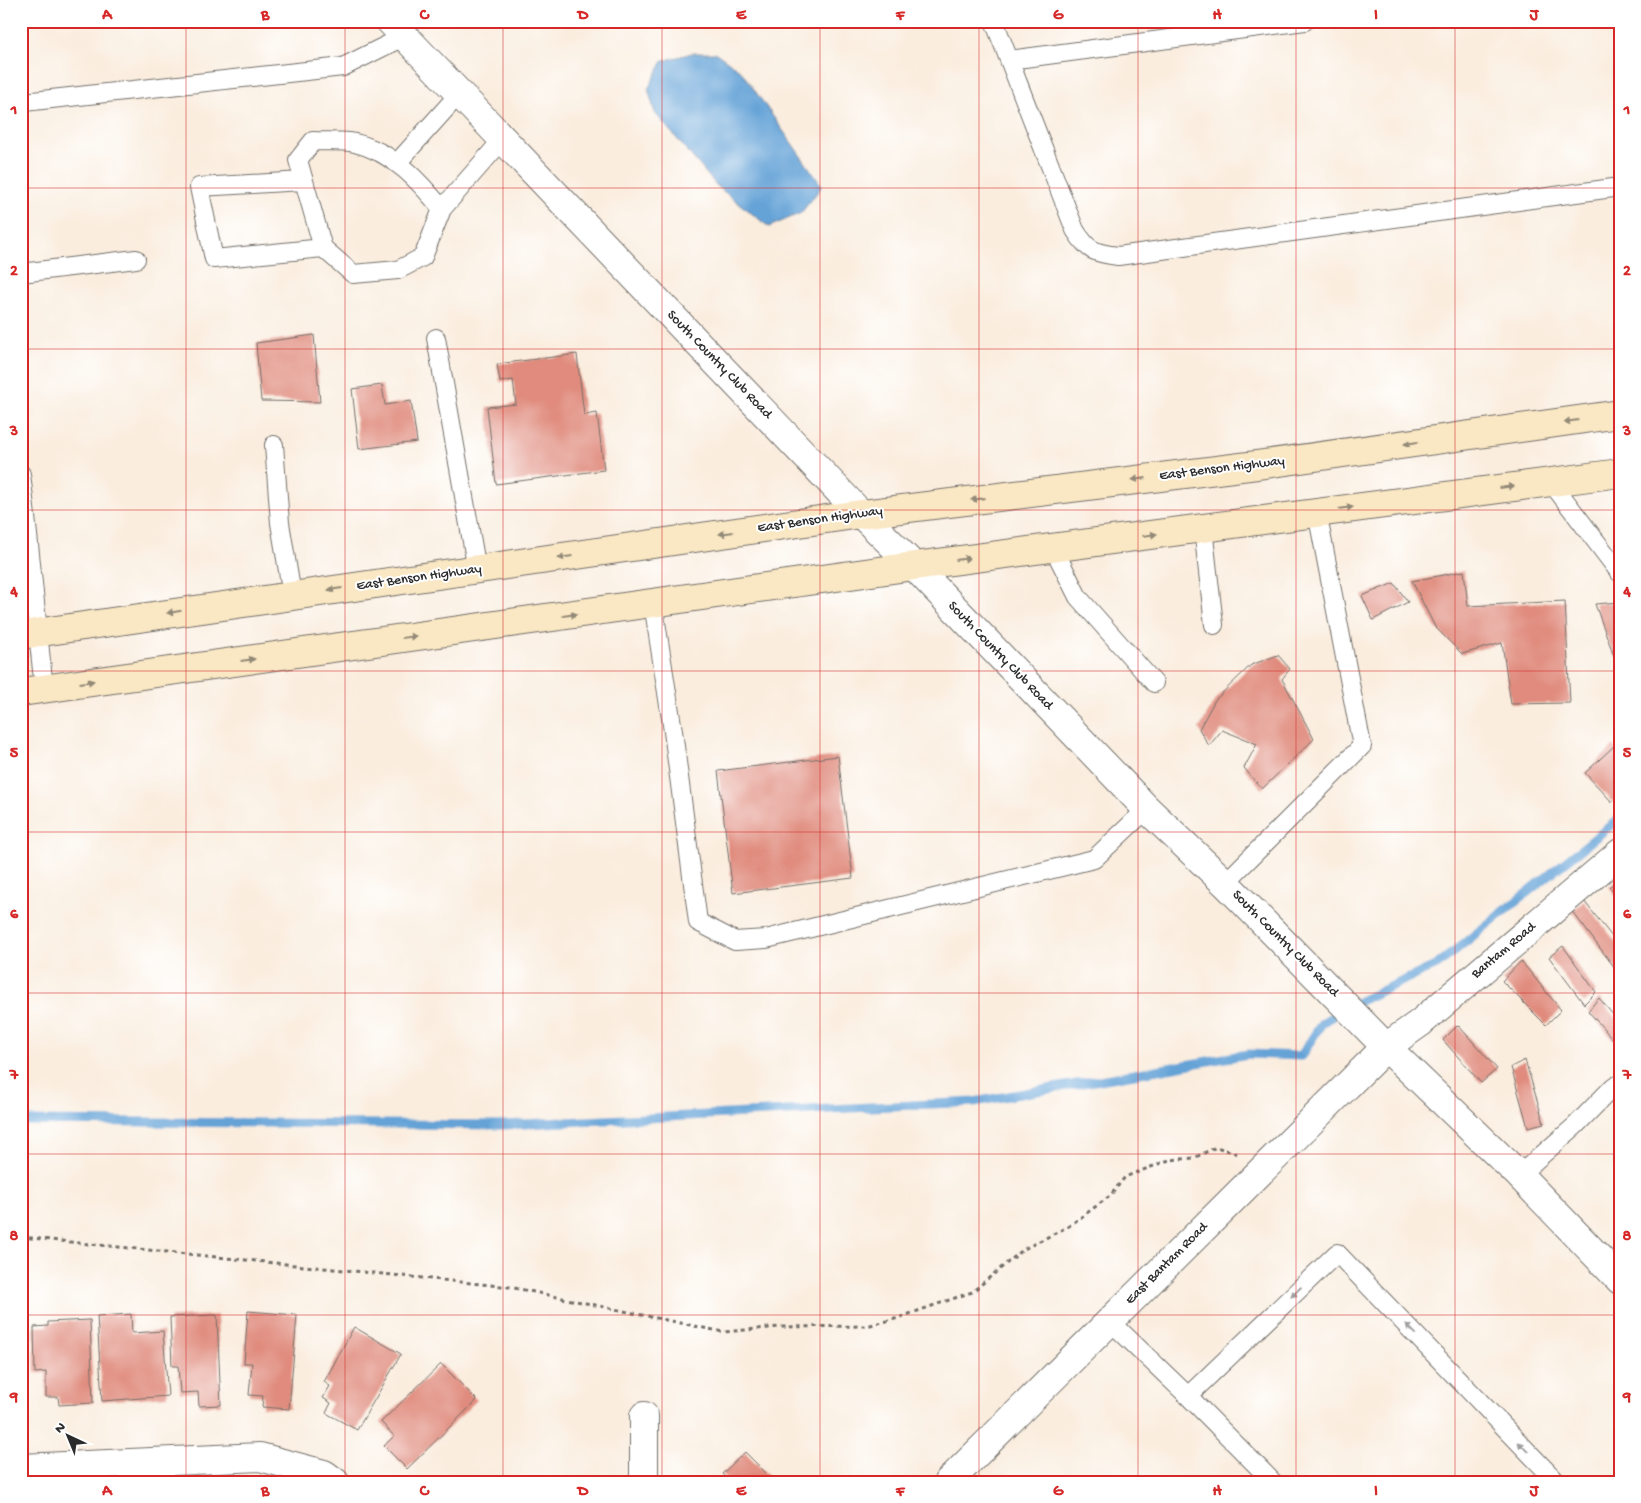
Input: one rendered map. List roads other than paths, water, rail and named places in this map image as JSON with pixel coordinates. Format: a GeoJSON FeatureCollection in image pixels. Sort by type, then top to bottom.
{"type":"FeatureCollection","features":[{"type":"Feature","properties":{"kind":"main road","name":"East Benson Highway"},"geometry":{"type":"LineString","coordinates":[[29,634],[861,514],[1257,465],[1620,414]]}},
{"type":"Feature","properties":{"kind":"main road"},"geometry":{"type":"LineString","coordinates":[[33,690],[914,566],[1620,473]]}},
{"type":"Feature","properties":{"kind":"street","name":"South Country Club Road"},"geometry":{"type":"LineString","coordinates":[[398,29],[861,514],[914,566],[1147,808],[1225,883],[1386,1047],[1519,1175],[1620,1280]]}},
{"type":"Feature","properties":{"kind":"street","name":"Bantam Road"},"geometry":{"type":"LineString","coordinates":[[1386,1047],[1420,1023],[1620,853]]}},
{"type":"Feature","properties":{"kind":"street","name":"East Bantam Road"},"geometry":{"type":"LineString","coordinates":[[948,1482],[1386,1047]]}},
{"type":"Feature","properties":{"kind":"street"},"geometry":{"type":"LineString","coordinates":[[642,1482],[644,1480],[644,1416]]}},
{"type":"Feature","properties":{"kind":"street"},"geometry":{"type":"LineString","coordinates":[[21,1468],[260,1456],[324,1474],[336,1482]]}},
{"type":"Feature","properties":{"kind":"lane"},"geometry":{"type":"LineString","coordinates":[[994,21],[1075,230],[1090,249],[1103,254],[1118,256],[1620,187]]}},
{"type":"Feature","properties":{"kind":"lane"},"geometry":{"type":"LineString","coordinates":[[1009,60],[1304,21]]}},
{"type":"Feature","properties":{"kind":"lane"},"geometry":{"type":"LineString","coordinates":[[24,102],[343,67],[398,29]]}},
{"type":"Feature","properties":{"kind":"lane"},"geometry":{"type":"LineString","coordinates":[[397,163],[459,94]]}},
{"type":"Feature","properties":{"kind":"lane"},"geometry":{"type":"LineString","coordinates":[[442,209],[419,181],[397,163],[376,150],[354,143],[313,141],[298,160],[323,248],[353,274],[398,270],[423,258],[442,209],[503,139]]}},
{"type":"Feature","properties":{"kind":"lane"},"geometry":{"type":"LineString","coordinates":[[303,181],[199,187],[214,258],[323,248]]}},
{"type":"Feature","properties":{"kind":"lane"},"geometry":{"type":"LineString","coordinates":[[21,273],[136,259]]}},
{"type":"Feature","properties":{"kind":"lane"},"geometry":{"type":"LineString","coordinates":[[436,338],[477,570]]}},
{"type":"Feature","properties":{"kind":"lane"},"geometry":{"type":"LineString","coordinates":[[274,445],[280,523],[292,595]]}},
{"type":"Feature","properties":{"kind":"lane"},"geometry":{"type":"LineString","coordinates":[[21,474],[32,556],[29,634],[33,690]]}},
{"type":"Feature","properties":{"kind":"lane"},"geometry":{"type":"LineString","coordinates":[[1551,482],[1620,573]]}},
{"type":"Feature","properties":{"kind":"lane"},"geometry":{"type":"LineString","coordinates":[[1225,883],[1362,746],[1317,512]]}},
{"type":"Feature","properties":{"kind":"lane"},"geometry":{"type":"LineString","coordinates":[[1203,528],[1214,625]]}},
{"type":"Feature","properties":{"kind":"lane"},"geometry":{"type":"LineString","coordinates":[[1053,547],[1078,597],[1154,683]]}},
{"type":"Feature","properties":{"kind":"lane"},"geometry":{"type":"LineString","coordinates":[[653,603],[698,922],[736,941],[766,939],[1094,859],[1147,808]]}},
{"type":"Feature","properties":{"kind":"lane"},"geometry":{"type":"LineString","coordinates":[[1519,1175],[1575,1126],[1614,1086],[1620,1085]]}},
{"type":"Feature","properties":{"kind":"lane"},"geometry":{"type":"LineString","coordinates":[[1188,1396],[1338,1253],[1557,1482]]}},
{"type":"Feature","properties":{"kind":"lane"},"geometry":{"type":"LineString","coordinates":[[1110,1321],[1273,1482]]}},
{"type":"Feature","properties":{"kind":"water"},"geometry":{"type":"Polygon","coordinates":[[[692,53],[716,53],[741,71],[822,186],[801,213],[769,227],[717,186],[655,113],[648,89],[663,61],[692,53]]]}},
{"type":"Feature","properties":{"kind":"waterway"},"geometry":{"type":"LineString","coordinates":[[21,1121],[503,1125],[974,1102],[1248,1054],[1301,1056],[1322,1023],[1347,1007],[1437,965],[1620,818]]}}]}
